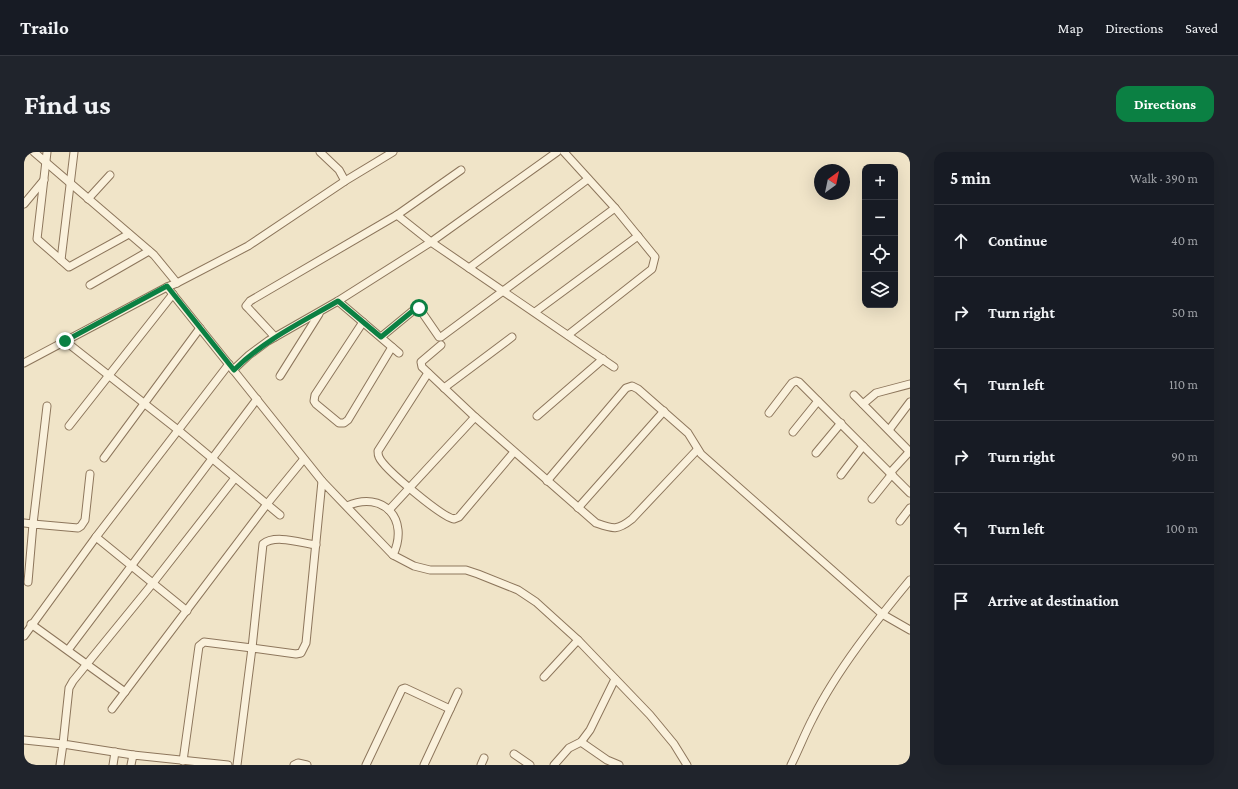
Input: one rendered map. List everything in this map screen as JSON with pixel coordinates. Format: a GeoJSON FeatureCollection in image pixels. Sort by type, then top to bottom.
{"type":"FeatureCollection","features":[{"type":"Feature","properties":{"kind":"street"},"geometry":{"type":"LineString","coordinates":[[34,152],[149,251],[177,283]]}},
{"type":"Feature","properties":{"kind":"street"},"geometry":{"type":"LineString","coordinates":[[47,152],[37,239],[69,267],[129,234]]}},
{"type":"Feature","properties":{"kind":"street"},"geometry":{"type":"LineString","coordinates":[[61,260],[74,152]]}},
{"type":"Feature","properties":{"kind":"street"},"geometry":{"type":"LineString","coordinates":[[320,152],[339,170],[345,181]]}},
{"type":"Feature","properties":{"kind":"street"},"geometry":{"type":"LineString","coordinates":[[24,363],[167,286],[177,283],[248,246],[345,181],[393,152]]}},
{"type":"Feature","properties":{"kind":"street"},"geometry":{"type":"LineString","coordinates":[[24,636],[96,537],[178,430],[231,367],[275,337],[320,312],[431,242],[557,152]]}},
{"type":"Feature","properties":{"kind":"street"},"geometry":{"type":"LineString","coordinates":[[564,152],[615,208],[655,257],[652,269],[568,335]]}},
{"type":"Feature","properties":{"kind":"street"},"geometry":{"type":"LineString","coordinates":[[275,337],[246,306],[250,301],[397,215],[462,170]]}},
{"type":"Feature","properties":{"kind":"street"},"geometry":{"type":"LineString","coordinates":[[88,199],[110,175]]}},
{"type":"Feature","properties":{"kind":"street"},"geometry":{"type":"LineString","coordinates":[[469,268],[588,179]]}},
{"type":"Feature","properties":{"kind":"street"},"geometry":{"type":"LineString","coordinates":[[24,204],[44,180]]}},
{"type":"Feature","properties":{"kind":"street"},"geometry":{"type":"LineString","coordinates":[[381,337],[415,309],[419,308],[439,337],[441,337],[615,208]]}},
{"type":"Feature","properties":{"kind":"street"},"geometry":{"type":"LineString","coordinates":[[397,215],[431,242],[504,290],[614,367]]}},
{"type":"Feature","properties":{"kind":"street"},"geometry":{"type":"LineString","coordinates":[[535,312],[638,236]]}},
{"type":"Feature","properties":{"kind":"street"},"geometry":{"type":"LineString","coordinates":[[90,285],[149,251]]}},
{"type":"Feature","properties":{"kind":"street"},"geometry":{"type":"LineString","coordinates":[[167,286],[257,399],[303,460],[322,482],[393,555],[414,566],[430,570],[466,570],[518,590],[536,602],[578,640],[650,715],[674,744],[687,765]]}},
{"type":"Feature","properties":{"kind":"street"},"geometry":{"type":"LineString","coordinates":[[70,426],[173,294]]}},
{"type":"Feature","properties":{"kind":"street"},"geometry":{"type":"LineString","coordinates":[[338,301],[399,353]]}},
{"type":"Feature","properties":{"kind":"street"},"geometry":{"type":"LineString","coordinates":[[280,376],[320,312]]}},
{"type":"Feature","properties":{"kind":"street"},"geometry":{"type":"LineString","coordinates":[[363,322],[315,395],[314,401],[316,404],[339,423],[344,423],[348,420],[392,347]]}},
{"type":"Feature","properties":{"kind":"street"},"geometry":{"type":"LineString","coordinates":[[104,458],[200,328]]}},
{"type":"Feature","properties":{"kind":"street"},"geometry":{"type":"LineString","coordinates":[[444,388],[512,337]]}},
{"type":"Feature","properties":{"kind":"street"},"geometry":{"type":"LineString","coordinates":[[65,341],[178,430],[212,460],[280,515]]}},
{"type":"Feature","properties":{"kind":"street"},"geometry":{"type":"LineString","coordinates":[[442,345],[421,362],[421,366],[514,452],[596,523],[611,528],[621,528],[632,519],[699,452]]}},
{"type":"Feature","properties":{"kind":"street"},"geometry":{"type":"LineString","coordinates":[[537,416],[603,359]]}},
{"type":"Feature","properties":{"kind":"street"},"geometry":{"type":"LineString","coordinates":[[428,373],[378,451],[380,459],[409,488],[446,516],[454,519],[459,517],[514,452]]}},
{"type":"Feature","properties":{"kind":"street"},"geometry":{"type":"LineString","coordinates":[[770,412],[796,381],[800,382],[910,493]]}},
{"type":"Feature","properties":{"kind":"street"},"geometry":{"type":"LineString","coordinates":[[863,404],[876,393],[910,384]]}},
{"type":"Feature","properties":{"kind":"street"},"geometry":{"type":"LineString","coordinates":[[547,481],[626,388],[632,386],[638,388],[688,434],[699,452],[882,614],[910,630]]}},
{"type":"Feature","properties":{"kind":"street"},"geometry":{"type":"LineString","coordinates":[[854,395],[910,451],[891,473],[872,499]]}},
{"type":"Feature","properties":{"kind":"street"},"geometry":{"type":"LineString","coordinates":[[68,650],[257,399]]}},
{"type":"Feature","properties":{"kind":"street"},"geometry":{"type":"LineString","coordinates":[[793,432],[818,401]]}},
{"type":"Feature","properties":{"kind":"street"},"geometry":{"type":"LineString","coordinates":[[889,430],[910,402]]}},
{"type":"Feature","properties":{"kind":"street"},"geometry":{"type":"LineString","coordinates":[[28,582],[33,524],[47,406]]}},
{"type":"Feature","properties":{"kind":"street"},"geometry":{"type":"LineString","coordinates":[[578,508],[664,411]]}},
{"type":"Feature","properties":{"kind":"street"},"geometry":{"type":"LineString","coordinates":[[389,510],[475,417]]}},
{"type":"Feature","properties":{"kind":"street"},"geometry":{"type":"LineString","coordinates":[[816,453],[841,423]]}},
{"type":"Feature","properties":{"kind":"street"},"geometry":{"type":"LineString","coordinates":[[840,475],[864,446]]}},
{"type":"Feature","properties":{"kind":"street"},"geometry":{"type":"LineString","coordinates":[[112,709],[267,504],[303,460]]}},
{"type":"Feature","properties":{"kind":"street"},"geometry":{"type":"LineString","coordinates":[[24,523],[78,528],[81,526],[84,520],[90,474]]}},
{"type":"Feature","properties":{"kind":"street"},"geometry":{"type":"LineString","coordinates":[[60,765],[69,688],[234,478]]}},
{"type":"Feature","properties":{"kind":"street"},"geometry":{"type":"LineString","coordinates":[[184,762],[199,646],[204,642],[296,654],[301,653],[304,649],[322,482]]}},
{"type":"Feature","properties":{"kind":"street"},"geometry":{"type":"LineString","coordinates":[[347,506],[357,502],[368,501],[380,504],[389,510],[396,520],[400,532],[398,544],[393,555]]}},
{"type":"Feature","properties":{"kind":"street"},"geometry":{"type":"LineString","coordinates":[[900,521],[910,508]]}},
{"type":"Feature","properties":{"kind":"street"},"geometry":{"type":"LineString","coordinates":[[96,537],[187,611]]}},
{"type":"Feature","properties":{"kind":"street"},"geometry":{"type":"LineString","coordinates":[[237,765],[252,648],[263,544],[268,540],[278,540],[316,545]]}},
{"type":"Feature","properties":{"kind":"street"},"geometry":{"type":"LineString","coordinates":[[791,765],[813,717],[848,661],[882,614],[910,580]]}},
{"type":"Feature","properties":{"kind":"street"},"geometry":{"type":"LineString","coordinates":[[32,624],[125,692]]}},
{"type":"Feature","properties":{"kind":"street"},"geometry":{"type":"LineString","coordinates":[[544,677],[578,640]]}},
{"type":"Feature","properties":{"kind":"street"},"geometry":{"type":"LineString","coordinates":[[554,765],[569,748],[581,742],[590,730],[615,679]]}},
{"type":"Feature","properties":{"kind":"street"},"geometry":{"type":"LineString","coordinates":[[366,765],[402,689],[405,688],[450,709]]}},
{"type":"Feature","properties":{"kind":"street"},"geometry":{"type":"LineString","coordinates":[[424,765],[458,692]]}},
{"type":"Feature","properties":{"kind":"street"},"geometry":{"type":"LineString","coordinates":[[24,740],[63,744],[184,762],[228,765]]}},
{"type":"Feature","properties":{"kind":"street"},"geometry":{"type":"LineString","coordinates":[[581,742],[619,765]]}},
{"type":"Feature","properties":{"kind":"street"},"geometry":{"type":"LineString","coordinates":[[113,765],[115,752]]}},
{"type":"Feature","properties":{"kind":"street"},"geometry":{"type":"LineString","coordinates":[[514,754],[530,765]]}},
{"type":"Feature","properties":{"kind":"street"},"geometry":{"type":"LineString","coordinates":[[131,765],[133,755]]}},
{"type":"Feature","properties":{"kind":"street"},"geometry":{"type":"LineString","coordinates":[[295,764],[307,765]]}},
{"type":"Feature","properties":{"kind":"route"},"geometry":{"type":"LineString","coordinates":[[65,341],[167,286],[234,370],[249,355],[268,341],[338,301],[381,337],[415,309],[419,308]]}}]}
